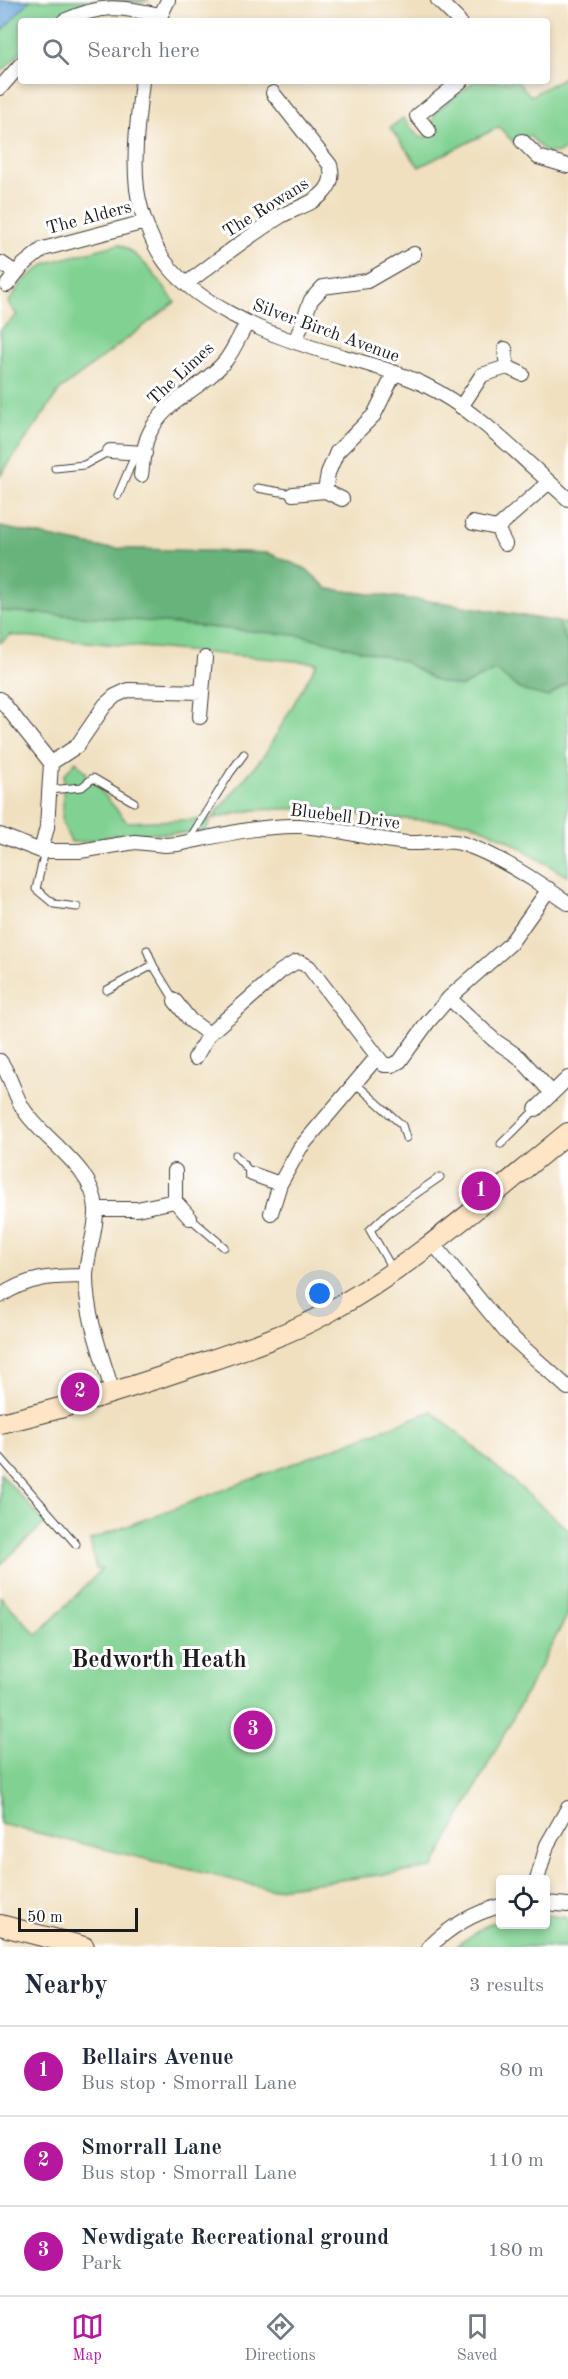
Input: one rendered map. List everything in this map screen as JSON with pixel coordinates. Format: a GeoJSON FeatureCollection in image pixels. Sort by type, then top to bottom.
{"type":"FeatureCollection","features":[{"type":"Feature","properties":{"kind":"street"},"geometry":{"type":"LineString","coordinates":[[72,18],[102,7],[121,7],[159,18],[168,0]]}},
{"type":"Feature","properties":{"kind":"street"},"geometry":{"type":"LineString","coordinates":[[438,0],[456,18]]}},
{"type":"Feature","properties":{"kind":"street"},"geometry":{"type":"LineString","coordinates":[[0,88],[18,67]]}},
{"type":"Feature","properties":{"kind":"street","name":"Silver Birch Avenue"},"geometry":{"type":"LineString","coordinates":[[142,84],[136,164],[137,191],[145,222],[169,268],[207,299],[247,323],[295,342],[422,384],[461,407],[502,439],[568,499]]}},
{"type":"Feature","properties":{"kind":"street"},"geometry":{"type":"LineString","coordinates":[[429,131],[417,116],[457,84]]}},
{"type":"Feature","properties":{"kind":"street","name":"The Rowans"},"geometry":{"type":"LineString","coordinates":[[187,283],[253,234],[283,215],[313,201],[324,192],[329,184],[332,173],[330,165],[273,93]]}},
{"type":"Feature","properties":{"kind":"street"},"geometry":{"type":"LineString","coordinates":[[522,141],[537,157],[568,166]]}},
{"type":"Feature","properties":{"kind":"street","name":"The Alders"},"geometry":{"type":"LineString","coordinates":[[0,263],[12,279],[22,266],[43,249],[145,222]]}},
{"type":"Feature","properties":{"kind":"street"},"geometry":{"type":"LineString","coordinates":[[295,342],[311,300],[323,287],[374,278],[414,254]]}},
{"type":"Feature","properties":{"kind":"street","name":"The Limes"},"geometry":{"type":"LineString","coordinates":[[141,475],[140,453],[148,435],[176,401],[226,360],[247,323]]}},
{"type":"Feature","properties":{"kind":"street"},"geometry":{"type":"LineString","coordinates":[[505,349],[507,367]]}},
{"type":"Feature","properties":{"kind":"street"},"geometry":{"type":"LineString","coordinates":[[461,407],[482,375],[507,367],[522,374]]}},
{"type":"Feature","properties":{"kind":"street"},"geometry":{"type":"LineString","coordinates":[[325,491],[328,473],[337,452],[374,416],[394,374]]}},
{"type":"Feature","properties":{"kind":"street"},"geometry":{"type":"LineString","coordinates":[[110,451],[140,453]]}},
{"type":"Feature","properties":{"kind":"street"},"geometry":{"type":"LineString","coordinates":[[497,528],[549,482]]}},
{"type":"Feature","properties":{"kind":"street"},"geometry":{"type":"LineString","coordinates":[[293,494],[325,491],[342,499]]}},
{"type":"Feature","properties":{"kind":"street"},"geometry":{"type":"LineString","coordinates":[[473,523],[497,528]]}},
{"type":"Feature","properties":{"kind":"street"},"geometry":{"type":"LineString","coordinates":[[497,528],[505,544]]}},
{"type":"Feature","properties":{"kind":"street"},"geometry":{"type":"LineString","coordinates":[[200,717],[206,658]]}},
{"type":"Feature","properties":{"kind":"street"},"geometry":{"type":"LineString","coordinates":[[51,763],[78,746],[105,705],[115,696],[128,690],[202,692]]}},
{"type":"Feature","properties":{"kind":"street"},"geometry":{"type":"LineString","coordinates":[[0,699],[51,763],[48,827],[43,851]]}},
{"type":"Feature","properties":{"kind":"street","name":"Bluebell Drive"},"geometry":{"type":"LineString","coordinates":[[0,835],[43,851],[80,851],[135,842],[165,845],[262,827],[301,826],[409,843],[452,842],[476,849],[549,889],[568,903]]}},
{"type":"Feature","properties":{"kind":"street"},"geometry":{"type":"LineString","coordinates":[[195,1058],[209,1034],[281,971],[291,964],[302,963],[309,967],[384,1065],[392,1065],[400,1061],[428,1022],[449,998],[510,944],[549,889]]}},
{"type":"Feature","properties":{"kind":"street"},"geometry":{"type":"LineString","coordinates":[[449,998],[494,1040],[519,1057],[552,1093]]}},
{"type":"Feature","properties":{"kind":"street"},"geometry":{"type":"LineString","coordinates":[[175,1001],[190,1020],[209,1034]]}},
{"type":"Feature","properties":{"kind":"street"},"geometry":{"type":"LineString","coordinates":[[271,1213],[280,1184],[300,1148],[377,1057]]}},
{"type":"Feature","properties":{"kind":"street"},"geometry":{"type":"LineString","coordinates":[[0,1061],[25,1111],[70,1160],[85,1180],[96,1209],[86,1276],[89,1304],[113,1393]]}},
{"type":"Feature","properties":{"kind":"street"},"geometry":{"type":"LineString","coordinates":[[536,1109],[568,1078]]}},
{"type":"Feature","properties":{"kind":"street"},"geometry":{"type":"LineString","coordinates":[[0,1423],[68,1407],[113,1393],[291,1330],[344,1303],[432,1242],[568,1133]]}},
{"type":"Feature","properties":{"kind":"street"},"geometry":{"type":"LineString","coordinates":[[174,1171],[175,1201],[190,1218]]}},
{"type":"Feature","properties":{"kind":"street"},"geometry":{"type":"LineString","coordinates":[[252,1174],[280,1184]]}},
{"type":"Feature","properties":{"kind":"street"},"geometry":{"type":"LineString","coordinates":[[96,1209],[137,1209],[175,1201]]}},
{"type":"Feature","properties":{"kind":"street"},"geometry":{"type":"LineString","coordinates":[[432,1242],[506,1332],[568,1388]]}},
{"type":"Feature","properties":{"kind":"street"},"geometry":{"type":"LineString","coordinates":[[0,1296],[32,1279],[52,1276],[86,1276]]}},
{"type":"Feature","properties":{"kind":"street"},"geometry":{"type":"LineString","coordinates":[[538,1875],[547,1845],[568,1808]]}},
{"type":"Feature","properties":{"kind":"street"},"geometry":{"type":"LineString","coordinates":[[550,1903],[568,1905]]}},
{"type":"Feature","properties":{"kind":"street"},"geometry":{"type":"LineString","coordinates":[[429,1947],[442,1934],[466,1919],[496,1908]]}},
{"type":"Feature","properties":{"kind":"street"},"geometry":{"type":"LineString","coordinates":[[0,1925],[84,1947]]}},
{"type":"Feature","properties":{"kind":"lane"},"geometry":{"type":"LineString","coordinates":[[55,468],[84,465],[110,451]]}},
{"type":"Feature","properties":{"kind":"lane"},"geometry":{"type":"LineString","coordinates":[[118,495],[140,453]]}},
{"type":"Feature","properties":{"kind":"lane"},"geometry":{"type":"LineString","coordinates":[[257,488],[293,494]]}},
{"type":"Feature","properties":{"kind":"lane"},"geometry":{"type":"LineString","coordinates":[[188,842],[244,754]]}},
{"type":"Feature","properties":{"kind":"lane"},"geometry":{"type":"LineString","coordinates":[[50,790],[82,787],[93,778],[134,802]]}},
{"type":"Feature","properties":{"kind":"lane"},"geometry":{"type":"LineString","coordinates":[[43,851],[36,889],[54,904],[77,907]]}},
{"type":"Feature","properties":{"kind":"lane"},"geometry":{"type":"LineString","coordinates":[[147,950],[153,965],[175,1001]]}},
{"type":"Feature","properties":{"kind":"lane"},"geometry":{"type":"LineString","coordinates":[[107,990],[153,965]]}},
{"type":"Feature","properties":{"kind":"lane"},"geometry":{"type":"LineString","coordinates":[[355,1083],[402,1125],[406,1138]]}},
{"type":"Feature","properties":{"kind":"lane"},"geometry":{"type":"LineString","coordinates":[[501,1144],[536,1109]]}},
{"type":"Feature","properties":{"kind":"lane"},"geometry":{"type":"LineString","coordinates":[[235,1155],[252,1174]]}},
{"type":"Feature","properties":{"kind":"lane"},"geometry":{"type":"LineString","coordinates":[[393,1270],[370,1230],[388,1213],[440,1177]]}},
{"type":"Feature","properties":{"kind":"lane"},"geometry":{"type":"LineString","coordinates":[[190,1218],[224,1247]]}},
{"type":"Feature","properties":{"kind":"lane"},"geometry":{"type":"LineString","coordinates":[[0,1457],[76,1544]]}},
{"type":"Feature","properties":{"kind":"green space"},"geometry":{"type":"Polygon","coordinates":[[[0,0],[97,0],[74,8],[57,18],[18,18],[18,55],[0,73],[0,0]]]}},
{"type":"Feature","properties":{"kind":"green space"},"geometry":{"type":"Polygon","coordinates":[[[97,0],[150,0],[131,2],[97,0]]]}},
{"type":"Feature","properties":{"kind":"green space"},"geometry":{"type":"Polygon","coordinates":[[[568,75],[568,147],[559,153],[545,152],[530,136],[515,144],[499,127],[419,167],[390,128],[403,118],[419,137],[427,137],[433,131],[432,122],[436,111],[471,84],[520,84],[531,96],[568,75]]]}},
{"type":"Feature","properties":{"kind":"green space"},"geometry":{"type":"Polygon","coordinates":[[[119,244],[143,262],[175,302],[60,390],[0,476],[0,330],[17,315],[8,303],[23,281],[47,263],[119,244]]]}},
{"type":"Feature","properties":{"kind":"green space"},"geometry":{"type":"Polygon","coordinates":[[[0,527],[103,548],[268,553],[306,569],[328,589],[452,604],[568,624],[568,877],[506,839],[469,822],[381,818],[317,808],[254,810],[211,819],[265,754],[317,663],[10,635],[0,643],[0,527]]]}},
{"type":"Feature","properties":{"kind":"green space"},"geometry":{"type":"Polygon","coordinates":[[[0,527],[103,548],[268,553],[306,569],[328,589],[452,604],[558,622],[568,646],[568,682],[548,697],[521,690],[495,670],[461,687],[436,681],[403,661],[304,636],[110,618],[0,611],[0,527]]]}},
{"type":"Feature","properties":{"kind":"green space"},"geometry":{"type":"Polygon","coordinates":[[[76,761],[127,822],[211,819],[206,831],[128,834],[71,842],[62,822],[64,775],[76,761]]]}},
{"type":"Feature","properties":{"kind":"green space"},"geometry":{"type":"Polygon","coordinates":[[[432,1411],[568,1529],[568,1614],[433,1868],[270,1889],[0,1824],[0,1596],[37,1635],[102,1569],[96,1569],[90,1540],[432,1411]]]}},
{"type":"Feature","properties":{"kind":"green space"},"geometry":{"type":"Polygon","coordinates":[[[0,1473],[45,1523],[0,1565],[0,1473]]]}},
{"type":"Feature","properties":{"kind":"green space"},"geometry":{"type":"Polygon","coordinates":[[[550,1916],[568,1918],[568,1947],[455,1947],[488,1924],[496,1922],[496,1929],[550,1929],[550,1916]]]}},
{"type":"Feature","properties":{"kind":"water"},"geometry":{"type":"Polygon","coordinates":[[[0,0],[30,0],[0,33],[0,0]]]}},
{"type":"Feature","properties":{"kind":"place","name":"Bellairs Avenue"},"geometry":{"type":"Point","coordinates":[481,1191]}},
{"type":"Feature","properties":{"kind":"place","name":"Smorrall Lane"},"geometry":{"type":"Point","coordinates":[80,1392]}},
{"type":"Feature","properties":{"kind":"place","name":"Newdigate Recreational ground"},"geometry":{"type":"Point","coordinates":[253,1730]}},
{"type":"Feature","properties":{"kind":"district","name":"Bedworth Heath"},"geometry":{"type":"Point","coordinates":[159,1661]}}]}
